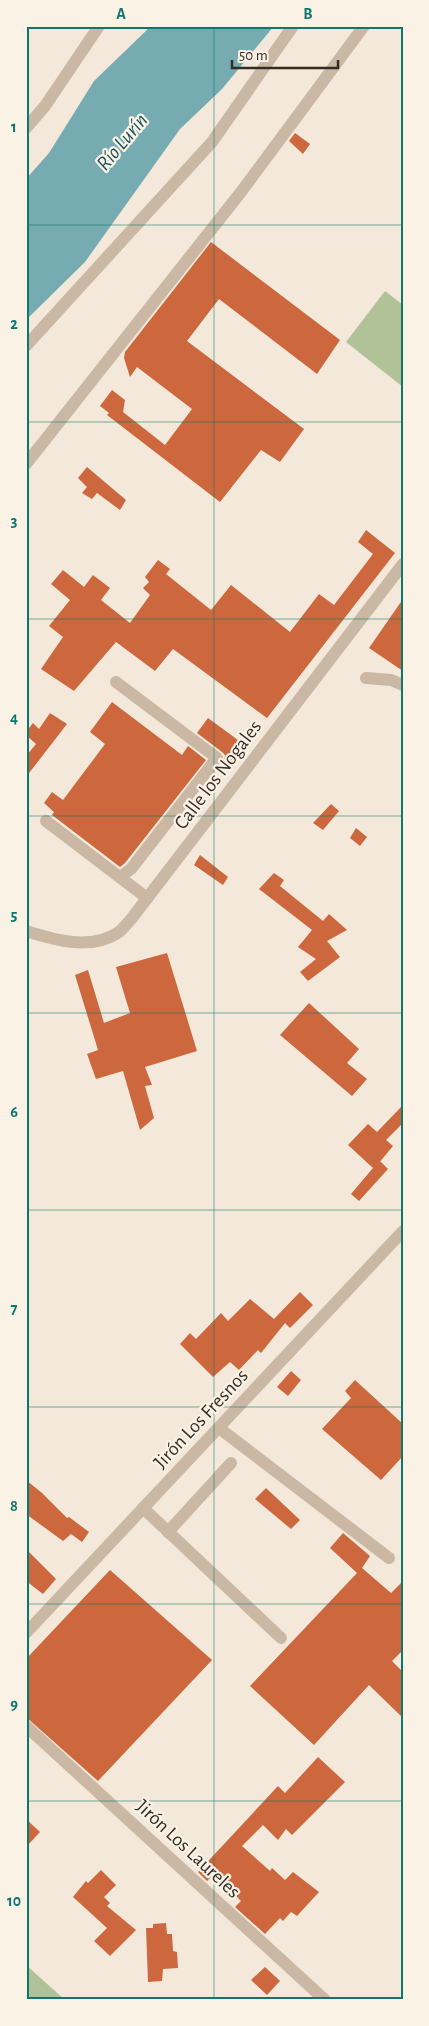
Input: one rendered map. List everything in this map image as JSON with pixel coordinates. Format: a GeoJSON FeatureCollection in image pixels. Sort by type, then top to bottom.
{"type":"FeatureCollection","features":[{"type":"Feature","properties":{"kind":"street"},"geometry":{"type":"LineString","coordinates":[[26,128],[45,106],[99,26]]}},
{"type":"Feature","properties":{"kind":"street"},"geometry":{"type":"LineString","coordinates":[[26,346],[212,142],[294,26]]}},
{"type":"Feature","properties":{"kind":"street"},"geometry":{"type":"LineString","coordinates":[[26,464],[241,192],[364,26]]}},
{"type":"Feature","properties":{"kind":"street","name":"Calle los Nogales"},"geometry":{"type":"LineString","coordinates":[[26,931],[49,938],[79,943],[99,940],[118,933],[147,898],[403,564]]}},
{"type":"Feature","properties":{"kind":"street"},"geometry":{"type":"LineString","coordinates":[[366,678],[391,680],[403,685]]}},
{"type":"Feature","properties":{"kind":"street"},"geometry":{"type":"LineString","coordinates":[[116,682],[216,758],[131,868],[120,877]]}},
{"type":"Feature","properties":{"kind":"street"},"geometry":{"type":"LineString","coordinates":[[46,821],[147,898]]}},
{"type":"Feature","properties":{"kind":"street","name":"Jirón Los Fresnos"},"geometry":{"type":"LineString","coordinates":[[26,1633],[403,1232]]}},
{"type":"Feature","properties":{"kind":"street"},"geometry":{"type":"LineString","coordinates":[[219,1428],[388,1558]]}},
{"type":"Feature","properties":{"kind":"street"},"geometry":{"type":"LineString","coordinates":[[168,1532],[232,1463]]}},
{"type":"Feature","properties":{"kind":"street"},"geometry":{"type":"LineString","coordinates":[[143,1508],[281,1638]]}},
{"type":"Feature","properties":{"kind":"street","name":"Jirón Los Laureles"},"geometry":{"type":"LineString","coordinates":[[26,1726],[325,2000]]}},
{"type":"Feature","properties":{"kind":"green space"},"geometry":{"type":"Polygon","coordinates":[[[385,291],[403,305],[403,387],[346,342],[385,291]]]}},
{"type":"Feature","properties":{"kind":"green space"},"geometry":{"type":"Polygon","coordinates":[[[26,1965],[65,2000],[26,2000],[26,1965]]]}},
{"type":"Feature","properties":{"kind":"water","name":"Río Lurín"},"geometry":{"type":"Polygon","coordinates":[[[151,26],[274,26],[222,89],[180,129],[85,262],[26,320],[26,179],[49,153],[94,81],[151,26]]]}},
{"type":"Feature","properties":{"kind":"building"},"geometry":{"type":"Polygon","coordinates":[[[295,133],[310,144],[303,154],[289,141],[295,133]]]}},
{"type":"Feature","properties":{"kind":"building"},"geometry":{"type":"Polygon","coordinates":[[[211,242],[340,340],[317,374],[219,299],[187,341],[304,429],[280,462],[261,450],[220,502],[107,415],[109,413],[100,406],[112,390],[125,400],[123,412],[165,445],[192,409],[137,367],[130,377],[124,358],[125,352],[211,242]]]}},
{"type":"Feature","properties":{"kind":"building"},"geometry":{"type":"Polygon","coordinates":[[[87,467],[126,500],[120,510],[97,493],[92,499],[82,493],[87,487],[78,478],[87,467]]]}},
{"type":"Feature","properties":{"kind":"building"},"geometry":{"type":"Polygon","coordinates":[[[366,530],[395,553],[267,718],[173,649],[155,671],[116,642],[74,691],[41,669],[63,637],[49,626],[70,600],[51,584],[63,570],[84,587],[93,575],[110,588],[101,600],[130,623],[150,595],[143,588],[149,582],[145,577],[158,560],[170,569],[166,574],[211,610],[231,585],[290,632],[319,594],[334,605],[373,554],[358,542],[366,530]]]}},
{"type":"Feature","properties":{"kind":"building"},"geometry":{"type":"Polygon","coordinates":[[[403,599],[403,671],[369,648],[403,599]]]}},
{"type":"Feature","properties":{"kind":"building"},"geometry":{"type":"Polygon","coordinates":[[[112,702],[182,755],[188,746],[206,760],[120,867],[52,815],[54,812],[44,803],[52,792],[63,800],[105,744],[90,732],[112,702]]]}},
{"type":"Feature","properties":{"kind":"building"},"geometry":{"type":"Polygon","coordinates":[[[50,713],[67,724],[26,777],[26,756],[36,744],[26,735],[26,732],[33,723],[39,729],[50,713]]]}},
{"type":"Feature","properties":{"kind":"building"},"geometry":{"type":"Polygon","coordinates":[[[208,718],[246,746],[231,768],[224,762],[225,755],[197,733],[208,718]]]}},
{"type":"Feature","properties":{"kind":"building"},"geometry":{"type":"Polygon","coordinates":[[[331,804],[339,811],[323,830],[313,823],[331,804]]]}},
{"type":"Feature","properties":{"kind":"building"},"geometry":{"type":"Polygon","coordinates":[[[356,828],[367,837],[360,846],[350,838],[356,828]]]}},
{"type":"Feature","properties":{"kind":"building"},"geometry":{"type":"Polygon","coordinates":[[[200,855],[228,877],[223,885],[194,865],[200,855]]]}},
{"type":"Feature","properties":{"kind":"building"},"geometry":{"type":"Polygon","coordinates":[[[274,873],[284,880],[280,886],[323,921],[329,914],[347,930],[327,941],[340,957],[308,981],[300,972],[316,959],[298,947],[312,930],[259,889],[274,873]]]}},
{"type":"Feature","properties":{"kind":"building"},"geometry":{"type":"Polygon","coordinates":[[[167,953],[197,1051],[145,1067],[152,1085],[145,1086],[154,1118],[140,1130],[123,1071],[96,1079],[87,1054],[98,1050],[75,975],[88,970],[104,1023],[130,1013],[116,967],[167,953]]]}},
{"type":"Feature","properties":{"kind":"building"},"geometry":{"type":"Polygon","coordinates":[[[309,1003],[359,1049],[347,1063],[367,1079],[352,1096],[280,1035],[309,1003]]]}},
{"type":"Feature","properties":{"kind":"building"},"geometry":{"type":"Polygon","coordinates":[[[403,1105],[403,1123],[386,1140],[393,1146],[380,1161],[388,1169],[359,1201],[351,1194],[373,1168],[348,1145],[368,1124],[377,1132],[403,1105]]]}},
{"type":"Feature","properties":{"kind":"building"},"geometry":{"type":"Polygon","coordinates":[[[300,1292],[313,1305],[290,1328],[285,1323],[261,1353],[258,1350],[239,1370],[230,1362],[213,1377],[180,1344],[190,1333],[196,1339],[221,1313],[228,1321],[250,1299],[274,1319],[300,1292]]]}},
{"type":"Feature","properties":{"kind":"building"},"geometry":{"type":"Polygon","coordinates":[[[291,1371],[301,1380],[288,1396],[277,1387],[291,1371]]]}},
{"type":"Feature","properties":{"kind":"building"},"geometry":{"type":"Polygon","coordinates":[[[355,1380],[403,1424],[403,1456],[381,1480],[322,1429],[351,1398],[345,1391],[355,1380]]]}},
{"type":"Feature","properties":{"kind":"building"},"geometry":{"type":"Polygon","coordinates":[[[26,1480],[67,1518],[69,1517],[89,1532],[82,1542],[71,1534],[63,1541],[26,1514],[26,1480]]]}},
{"type":"Feature","properties":{"kind":"building"},"geometry":{"type":"Polygon","coordinates":[[[266,1488],[300,1520],[291,1529],[255,1499],[266,1488]]]}},
{"type":"Feature","properties":{"kind":"building"},"geometry":{"type":"Polygon","coordinates":[[[343,1533],[370,1556],[362,1568],[391,1593],[403,1581],[403,1650],[392,1661],[403,1672],[403,1718],[369,1685],[314,1745],[250,1686],[357,1573],[330,1548],[343,1533]]]}},
{"type":"Feature","properties":{"kind":"building"},"geometry":{"type":"Polygon","coordinates":[[[26,1549],[56,1579],[43,1594],[26,1581],[26,1549]]]}},
{"type":"Feature","properties":{"kind":"building"},"geometry":{"type":"Polygon","coordinates":[[[110,1570],[212,1660],[98,1781],[26,1717],[26,1659],[110,1570]]]}},
{"type":"Feature","properties":{"kind":"building"},"geometry":{"type":"Polygon","coordinates":[[[318,1757],[345,1782],[292,1835],[286,1829],[278,1840],[263,1825],[242,1846],[270,1871],[272,1868],[285,1880],[293,1872],[319,1892],[297,1916],[291,1912],[283,1921],[280,1918],[265,1934],[235,1907],[241,1901],[214,1874],[207,1881],[198,1872],[278,1786],[285,1793],[318,1757]]]}},
{"type":"Feature","properties":{"kind":"building"},"geometry":{"type":"Polygon","coordinates":[[[26,1819],[40,1832],[26,1847],[26,1819]]]}},
{"type":"Feature","properties":{"kind":"building"},"geometry":{"type":"Polygon","coordinates":[[[101,1870],[116,1885],[104,1897],[110,1903],[107,1906],[136,1930],[110,1956],[94,1941],[107,1928],[73,1897],[86,1881],[88,1883],[101,1870]]]}},
{"type":"Feature","properties":{"kind":"building"},"geometry":{"type":"Polygon","coordinates":[[[166,1923],[167,1934],[172,1934],[173,1951],[177,1952],[178,1968],[163,1969],[162,1981],[148,1982],[146,1928],[153,1928],[153,1924],[166,1923]]]}},
{"type":"Feature","properties":{"kind":"building"},"geometry":{"type":"Polygon","coordinates":[[[265,1967],[280,1981],[267,1995],[251,1980],[265,1967]]]}}]}
